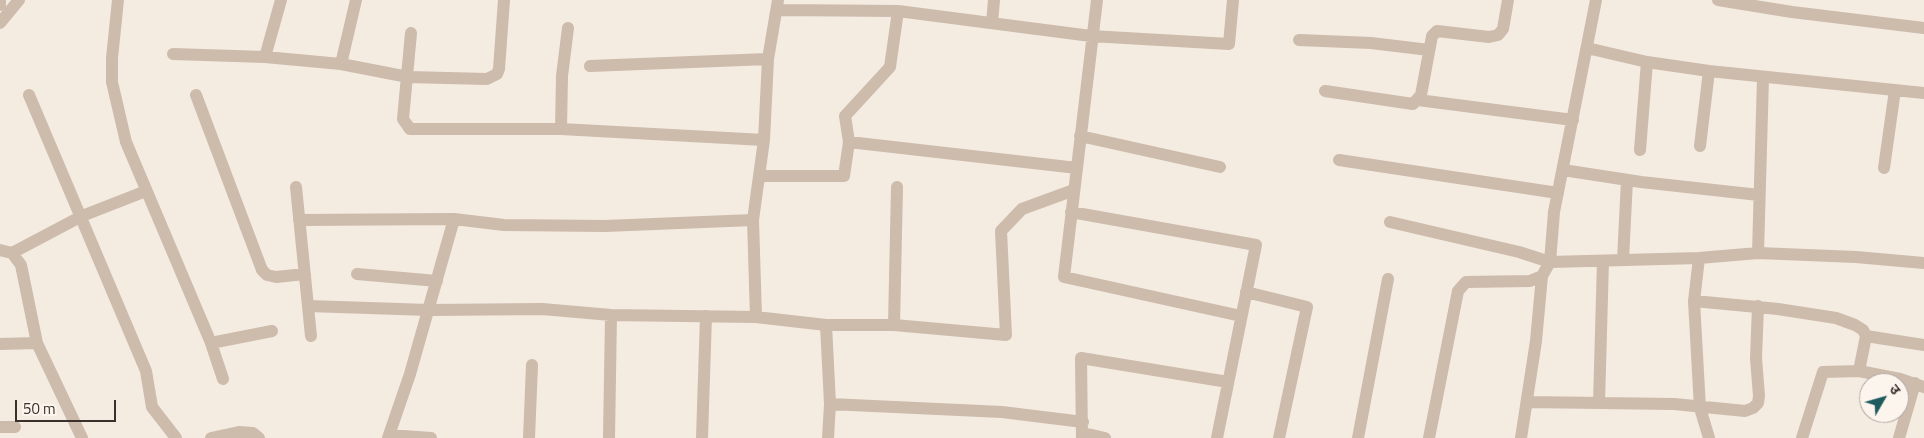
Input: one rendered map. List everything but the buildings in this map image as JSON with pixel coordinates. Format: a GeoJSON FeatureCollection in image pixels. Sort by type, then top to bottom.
{"type":"FeatureCollection","features":[{"type":"Feature","properties":{"kind":"street"},"geometry":{"type":"LineString","coordinates":[[0,0],[0,5]]}},
{"type":"Feature","properties":{"kind":"street"},"geometry":{"type":"LineString","coordinates":[[0,23],[19,0]]}},
{"type":"Feature","properties":{"kind":"street"},"geometry":{"type":"LineString","coordinates":[[118,0],[112,58],[112,82],[126,142],[211,343],[223,379]]}},
{"type":"Feature","properties":{"kind":"street"},"geometry":{"type":"LineString","coordinates":[[264,57],[281,0]]}},
{"type":"Feature","properties":{"kind":"street"},"geometry":{"type":"LineString","coordinates":[[341,64],[356,0]]}},
{"type":"Feature","properties":{"kind":"street"},"geometry":{"type":"LineString","coordinates":[[173,54],[264,57],[341,64],[408,77],[487,79],[497,74],[500,62],[504,0]]}},
{"type":"Feature","properties":{"kind":"street"},"geometry":{"type":"LineString","coordinates":[[992,23],[994,0]]}},
{"type":"Feature","properties":{"kind":"street"},"geometry":{"type":"LineString","coordinates":[[1096,0],[1064,277],[1241,316]]}},
{"type":"Feature","properties":{"kind":"street"},"geometry":{"type":"LineString","coordinates":[[756,317],[753,220],[764,140],[768,59],[778,5],[898,11],[1091,36],[1229,44],[1233,0]]}},
{"type":"Feature","properties":{"kind":"street"},"geometry":{"type":"LineString","coordinates":[[1325,91],[1413,104],[1418,100],[1432,36],[1437,31],[1489,37],[1498,35],[1503,29],[1508,0]]}},
{"type":"Feature","properties":{"kind":"street"},"geometry":{"type":"LineString","coordinates":[[1521,438],[1536,341],[1542,276],[1550,262],[1554,212],[1596,0]]}},
{"type":"Feature","properties":{"kind":"street"},"geometry":{"type":"LineString","coordinates":[[1718,0],[1793,6],[1924,28]]}},
{"type":"Feature","properties":{"kind":"street"},"geometry":{"type":"LineString","coordinates":[[760,176],[844,176],[849,142],[845,116],[890,67],[898,11]]}},
{"type":"Feature","properties":{"kind":"street"},"geometry":{"type":"LineString","coordinates":[[561,130],[562,76],[568,28]]}},
{"type":"Feature","properties":{"kind":"street"},"geometry":{"type":"LineString","coordinates":[[411,33],[403,119],[410,129],[561,130],[764,140]]}},
{"type":"Feature","properties":{"kind":"street"},"geometry":{"type":"LineString","coordinates":[[1299,40],[1371,43],[1429,50]]}},
{"type":"Feature","properties":{"kind":"street"},"geometry":{"type":"LineString","coordinates":[[1587,48],[1647,62],[1709,71],[1924,93]]}},
{"type":"Feature","properties":{"kind":"street"},"geometry":{"type":"LineString","coordinates":[[590,66],[768,59]]}},
{"type":"Feature","properties":{"kind":"street"},"geometry":{"type":"LineString","coordinates":[[1640,150],[1647,62]]}},
{"type":"Feature","properties":{"kind":"street"},"geometry":{"type":"LineString","coordinates":[[1700,146],[1709,71]]}},
{"type":"Feature","properties":{"kind":"street"},"geometry":{"type":"LineString","coordinates":[[1758,253],[1763,78]]}},
{"type":"Feature","properties":{"kind":"street"},"geometry":{"type":"LineString","coordinates":[[1884,168],[1896,90]]}},
{"type":"Feature","properties":{"kind":"street"},"geometry":{"type":"LineString","coordinates":[[29,95],[82,216],[146,371],[152,407],[176,438]]}},
{"type":"Feature","properties":{"kind":"street"},"geometry":{"type":"LineString","coordinates":[[196,95],[262,270],[268,275],[276,276],[305,274]]}},
{"type":"Feature","properties":{"kind":"street"},"geometry":{"type":"LineString","coordinates":[[1418,100],[1573,120]]}},
{"type":"Feature","properties":{"kind":"street"},"geometry":{"type":"LineString","coordinates":[[1080,136],[1220,167]]}},
{"type":"Feature","properties":{"kind":"street"},"geometry":{"type":"LineString","coordinates":[[849,142],[1077,168]]}},
{"type":"Feature","properties":{"kind":"street"},"geometry":{"type":"LineString","coordinates":[[1339,160],[1558,193]]}},
{"type":"Feature","properties":{"kind":"street"},"geometry":{"type":"LineString","coordinates":[[1563,170],[1627,180],[1760,195]]}},
{"type":"Feature","properties":{"kind":"street"},"geometry":{"type":"LineString","coordinates":[[1623,260],[1627,180]]}},
{"type":"Feature","properties":{"kind":"street"},"geometry":{"type":"LineString","coordinates":[[296,187],[311,336]]}},
{"type":"Feature","properties":{"kind":"street"},"geometry":{"type":"LineString","coordinates":[[894,325],[898,187]]}},
{"type":"Feature","properties":{"kind":"street"},"geometry":{"type":"LineString","coordinates":[[308,306],[429,310],[542,309],[612,315],[756,317],[826,324],[894,325],[1006,335],[1001,231],[1022,210],[1074,190]]}},
{"type":"Feature","properties":{"kind":"street"},"geometry":{"type":"LineString","coordinates":[[82,438],[37,343],[21,265],[6,252],[82,216],[146,191]]}},
{"type":"Feature","properties":{"kind":"street"},"geometry":{"type":"LineString","coordinates":[[1072,212],[1256,245],[1217,438]]}},
{"type":"Feature","properties":{"kind":"street"},"geometry":{"type":"LineString","coordinates":[[300,220],[454,219],[504,225],[596,226],[753,220]]}},
{"type":"Feature","properties":{"kind":"street"},"geometry":{"type":"LineString","coordinates":[[431,438],[388,437],[429,310],[454,219]]}},
{"type":"Feature","properties":{"kind":"street"},"geometry":{"type":"LineString","coordinates":[[1390,222],[1519,252],[1550,262],[1699,258],[1758,253],[1856,257],[1924,263]]}},
{"type":"Feature","properties":{"kind":"street"},"geometry":{"type":"LineString","coordinates":[[1699,258],[1694,301],[1700,408],[1709,438]]}},
{"type":"Feature","properties":{"kind":"street"},"geometry":{"type":"LineString","coordinates":[[1599,403],[1603,261]]}},
{"type":"Feature","properties":{"kind":"street"},"geometry":{"type":"LineString","coordinates":[[357,274],[437,281]]}},
{"type":"Feature","properties":{"kind":"street"},"geometry":{"type":"LineString","coordinates":[[1429,438],[1458,291],[1466,282],[1530,280],[1542,276]]}},
{"type":"Feature","properties":{"kind":"street"},"geometry":{"type":"LineString","coordinates":[[1358,438],[1388,279]]}},
{"type":"Feature","properties":{"kind":"street"},"geometry":{"type":"LineString","coordinates":[[1246,292],[1307,307],[1279,438]]}},
{"type":"Feature","properties":{"kind":"street"},"geometry":{"type":"LineString","coordinates":[[1694,301],[1758,306],[1836,318],[1855,325],[1863,330],[1866,336],[1859,371]]}},
{"type":"Feature","properties":{"kind":"street"},"geometry":{"type":"LineString","coordinates":[[1527,402],[1674,404],[1745,411],[1753,408],[1758,403],[1758,306]]}},
{"type":"Feature","properties":{"kind":"street"},"geometry":{"type":"LineString","coordinates":[[609,438],[612,315]]}},
{"type":"Feature","properties":{"kind":"street"},"geometry":{"type":"LineString","coordinates":[[702,438],[706,316]]}},
{"type":"Feature","properties":{"kind":"street"},"geometry":{"type":"LineString","coordinates":[[826,324],[830,404],[828,438]]}},
{"type":"Feature","properties":{"kind":"street"},"geometry":{"type":"LineString","coordinates":[[211,343],[272,330]]}},
{"type":"Feature","properties":{"kind":"street"},"geometry":{"type":"LineString","coordinates":[[1866,336],[1924,346]]}},
{"type":"Feature","properties":{"kind":"street"},"geometry":{"type":"LineString","coordinates":[[0,344],[37,343]]}},
{"type":"Feature","properties":{"kind":"street"},"geometry":{"type":"LineString","coordinates":[[1083,431],[1081,358],[1228,382]]}},
{"type":"Feature","properties":{"kind":"street"},"geometry":{"type":"LineString","coordinates":[[529,438],[532,365]]}},
{"type":"Feature","properties":{"kind":"street"},"geometry":{"type":"LineString","coordinates":[[1802,438],[1823,372],[1859,371],[1919,385],[1899,438]]}},
{"type":"Feature","properties":{"kind":"street"},"geometry":{"type":"LineString","coordinates":[[830,404],[1002,412],[1105,438]]}},
{"type":"Feature","properties":{"kind":"street"},"geometry":{"type":"LineString","coordinates":[[0,427],[15,427]]}},
{"type":"Feature","properties":{"kind":"street"},"geometry":{"type":"LineString","coordinates":[[211,438],[239,432],[253,433],[259,438]]}}]}
